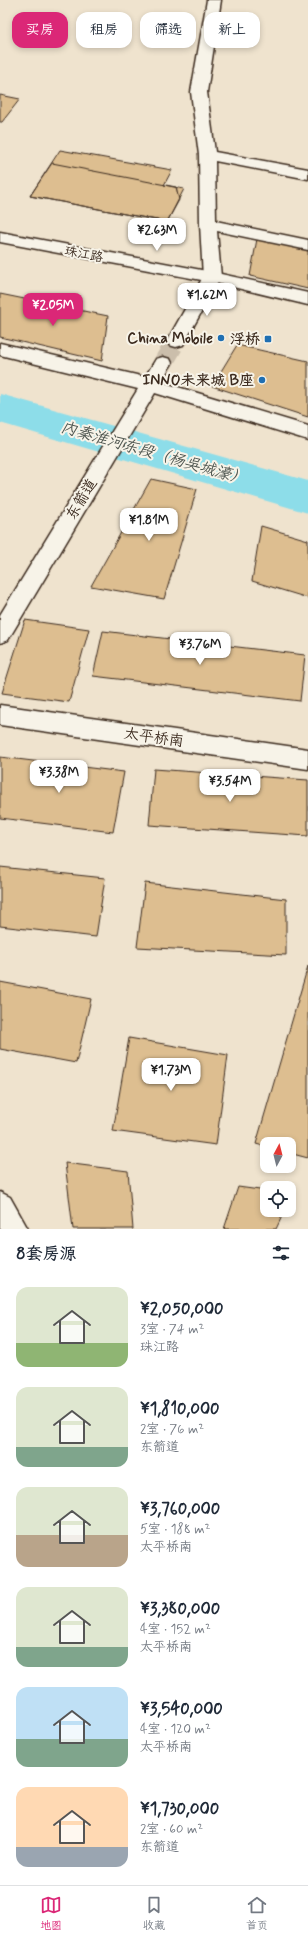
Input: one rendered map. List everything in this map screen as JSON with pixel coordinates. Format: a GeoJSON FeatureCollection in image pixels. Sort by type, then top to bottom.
{"type":"FeatureCollection","features":[{"type":"Feature","properties":{"kind":"street"},"geometry":{"type":"LineString","coordinates":[[176,341],[212,277],[208,224],[207,155],[200,92],[214,0]]}},
{"type":"Feature","properties":{"kind":"street"},"geometry":{"type":"LineString","coordinates":[[207,155],[308,174]]}},
{"type":"Feature","properties":{"kind":"street"},"geometry":{"type":"LineString","coordinates":[[208,224],[308,245]]}},
{"type":"Feature","properties":{"kind":"street","name":"珠江路"},"geometry":{"type":"LineString","coordinates":[[0,237],[212,277],[308,299]]}},
{"type":"Feature","properties":{"kind":"street"},"geometry":{"type":"LineString","coordinates":[[0,349],[150,385],[308,433]]}},
{"type":"Feature","properties":{"kind":"street","name":"东箭道"},"geometry":{"type":"LineString","coordinates":[[0,634],[163,363]]}},
{"type":"Feature","properties":{"kind":"street","name":"太平桥南"},"geometry":{"type":"LineString","coordinates":[[0,715],[308,759]]}},
{"type":"Feature","properties":{"kind":"street"},"geometry":{"type":"LineString","coordinates":[[0,1207],[13,1229]]}},
{"type":"Feature","properties":{"kind":"building"},"geometry":{"type":"Polygon","coordinates":[[[0,95],[20,99],[2,122],[0,122],[0,95]]]}},
{"type":"Feature","properties":{"kind":"building"},"geometry":{"type":"Polygon","coordinates":[[[60,150],[172,170],[164,185],[184,189],[167,222],[30,196],[60,150]]]}},
{"type":"Feature","properties":{"kind":"building"},"geometry":{"type":"Polygon","coordinates":[[[52,163],[176,187],[179,200],[167,222],[30,196],[52,163]]]}},
{"type":"Feature","properties":{"kind":"building"},"geometry":{"type":"Polygon","coordinates":[[[257,239],[308,250],[308,289],[250,276],[257,239]]]}},
{"type":"Feature","properties":{"kind":"building"},"geometry":{"type":"Polygon","coordinates":[[[0,294],[108,316],[102,361],[0,337],[0,294]]]}},
{"type":"Feature","properties":{"kind":"building","name":"INNO未来城 B座"},"geometry":{"type":"Polygon","coordinates":[[[237,345],[308,361],[308,417],[212,386],[237,345]]]}},
{"type":"Feature","properties":{"kind":"building"},"geometry":{"type":"Polygon","coordinates":[[[151,479],[197,489],[164,599],[91,586],[151,479]]]}},
{"type":"Feature","properties":{"kind":"building"},"geometry":{"type":"Polygon","coordinates":[[[261,526],[308,540],[308,598],[252,581],[261,526]]]}},
{"type":"Feature","properties":{"kind":"building"},"geometry":{"type":"Polygon","coordinates":[[[25,620],[89,629],[69,702],[2,693],[25,620]]]}},
{"type":"Feature","properties":{"kind":"building"},"geometry":{"type":"Polygon","coordinates":[[[103,631],[305,655],[300,701],[93,676],[103,631]]]}},
{"type":"Feature","properties":{"kind":"building"},"geometry":{"type":"Polygon","coordinates":[[[0,757],[124,772],[113,832],[0,818],[0,757]]]}},
{"type":"Feature","properties":{"kind":"building"},"geometry":{"type":"Polygon","coordinates":[[[154,769],[308,780],[308,836],[149,825],[154,769]]]}},
{"type":"Feature","properties":{"kind":"building"},"geometry":{"type":"Polygon","coordinates":[[[0,867],[105,878],[96,937],[0,926],[0,867]]]}},
{"type":"Feature","properties":{"kind":"building"},"geometry":{"type":"Polygon","coordinates":[[[145,883],[286,899],[286,955],[137,947],[145,883]]]}},
{"type":"Feature","properties":{"kind":"building"},"geometry":{"type":"Polygon","coordinates":[[[308,966],[308,1158],[296,1155],[296,1137],[260,1137],[260,1145],[256,1144],[308,966]]]}},
{"type":"Feature","properties":{"kind":"building"},"geometry":{"type":"Polygon","coordinates":[[[0,982],[91,999],[76,1063],[0,1049],[0,982]]]}},
{"type":"Feature","properties":{"kind":"building"},"geometry":{"type":"Polygon","coordinates":[[[129,1038],[228,1055],[216,1145],[113,1131],[129,1038]]]}},
{"type":"Feature","properties":{"kind":"building"},"geometry":{"type":"Polygon","coordinates":[[[65,1163],[128,1171],[133,1229],[73,1229],[65,1163]]]}},
{"type":"Feature","properties":{"kind":"building"},"geometry":{"type":"Polygon","coordinates":[[[238,1187],[260,1190],[260,1217],[282,1217],[276,1229],[224,1229],[238,1187]]]}},
{"type":"Feature","properties":{"kind":"waterway","name":"内秦淮河东段（杨吴城濠）"},"geometry":{"type":"LineString","coordinates":[[0,408],[308,497]]}},
{"type":"Feature","properties":{"kind":"tunnel"},"geometry":{"type":"LineString","coordinates":[[163,363],[176,341]]}},
{"type":"Feature","properties":{"kind":"place","name":"China Mobile"},"geometry":{"type":"Point","coordinates":[221,338]}},
{"type":"Feature","properties":{"kind":"place","name":"浮桥"},"geometry":{"type":"Point","coordinates":[268,339]}},
{"type":"Feature","properties":{"kind":"place","name":"INNO未来城 B座"},"geometry":{"type":"Point","coordinates":[262,380]}}]}
